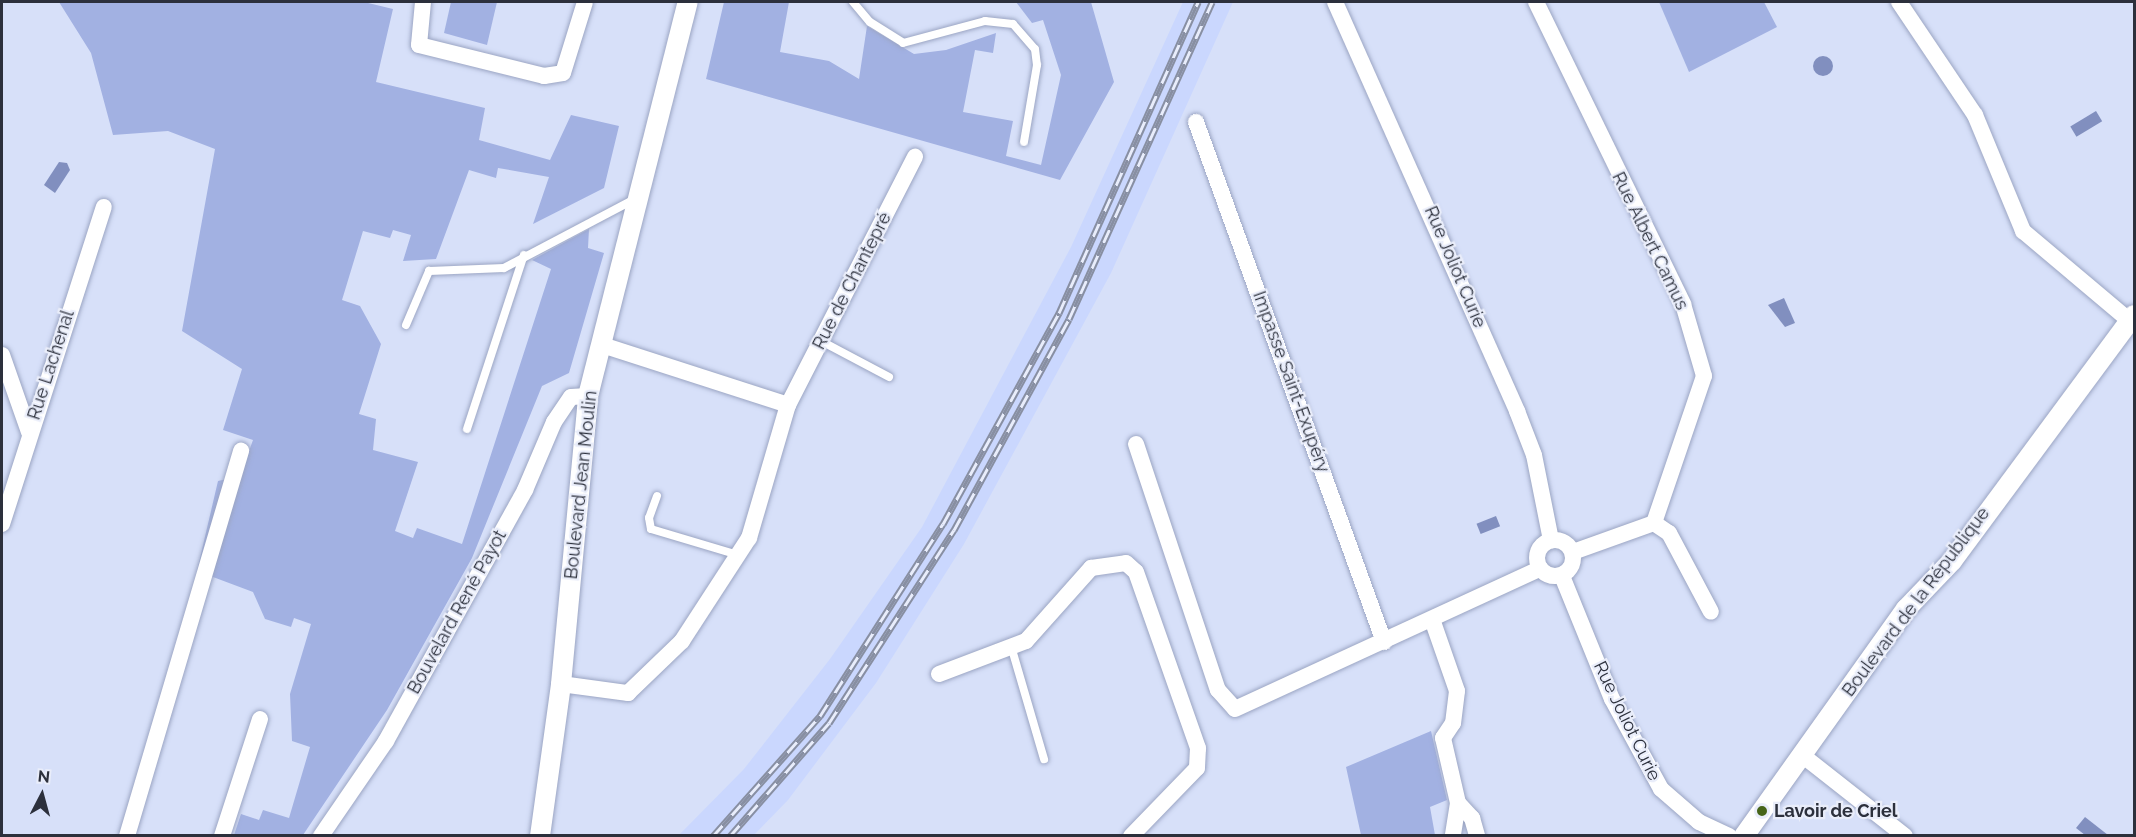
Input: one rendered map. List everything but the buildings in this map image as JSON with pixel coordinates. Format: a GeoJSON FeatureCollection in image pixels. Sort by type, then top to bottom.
{"type":"FeatureCollection","features":[{"type":"Feature","properties":{"kind":"street"},"geometry":{"type":"LineString","coordinates":[[423,2],[419,45],[544,76],[563,73],[585,2]]}},
{"type":"Feature","properties":{"kind":"street","name":"Boulevard Jean Moulin"},"geometry":{"type":"LineString","coordinates":[[540,836],[561,684],[588,396],[641,196],[688,2]]}},
{"type":"Feature","properties":{"kind":"street","name":"Rue Joliot Curie"},"geometry":{"type":"LineString","coordinates":[[1335,2],[1517,411],[1534,455],[1551,540]]}},
{"type":"Feature","properties":{"kind":"street","name":"Rue Albert Camus"},"geometry":{"type":"LineString","coordinates":[[1536,2],[1683,304],[1704,376],[1654,523]]}},
{"type":"Feature","properties":{"kind":"street"},"geometry":{"type":"LineString","coordinates":[[1899,2],[1975,115],[2023,231],[2132,318]]}},
{"type":"Feature","properties":{"kind":"street","name":"Impasse Saint-Exupéry"},"geometry":{"type":"LineString","coordinates":[[1196,122],[1384,642]]}},
{"type":"Feature","properties":{"kind":"street","name":"Rue de Chantepré"},"geometry":{"type":"LineString","coordinates":[[561,684],[628,693],[682,641],[749,538],[788,405],[915,156]]}},
{"type":"Feature","properties":{"kind":"street","name":"Rue Lachenal"},"geometry":{"type":"LineString","coordinates":[[2,524],[29,432],[104,207]]}},
{"type":"Feature","properties":{"kind":"street","name":"Boulevard de la République"},"geometry":{"type":"LineString","coordinates":[[1744,836],[1906,609],[1952,561],[2132,318]]}},
{"type":"Feature","properties":{"kind":"street"},"geometry":{"type":"LineString","coordinates":[[602,345],[788,405]]}},
{"type":"Feature","properties":{"kind":"street"},"geometry":{"type":"LineString","coordinates":[[2,355],[29,432]]}},
{"type":"Feature","properties":{"kind":"street","name":"Bouvelard René Payot"},"geometry":{"type":"LineString","coordinates":[[321,836],[386,741],[525,489],[554,422],[571,397],[588,396]]}},
{"type":"Feature","properties":{"kind":"street"},"geometry":{"type":"LineString","coordinates":[[1136,444],[1226,703],[1235,709],[1432,622],[1540,569],[1562,576],[1573,564],[1573,552]]}},
{"type":"Feature","properties":{"kind":"street"},"geometry":{"type":"LineString","coordinates":[[127,836],[242,451]]}},
{"type":"Feature","properties":{"kind":"street"},"geometry":{"type":"LineString","coordinates":[[1540,569],[1538,551],[1551,540],[1573,552],[1654,523],[1669,533],[1711,612]]}},
{"type":"Feature","properties":{"kind":"street"},"geometry":{"type":"LineString","coordinates":[[939,674],[1011,646],[1038,629],[1091,568],[1126,563],[1136,572],[1198,748],[1197,768],[1131,836]]}},
{"type":"Feature","properties":{"kind":"street","name":"Rue Joliot Curie"},"geometry":{"type":"LineString","coordinates":[[1562,576],[1612,699],[1661,789],[1699,822],[1730,836]]}},
{"type":"Feature","properties":{"kind":"street"},"geometry":{"type":"LineString","coordinates":[[1432,622],[1457,691],[1453,723],[1443,738],[1458,803],[1453,836]]}},
{"type":"Feature","properties":{"kind":"street"},"geometry":{"type":"LineString","coordinates":[[222,836],[260,719]]}},
{"type":"Feature","properties":{"kind":"street"},"geometry":{"type":"LineString","coordinates":[[1802,755],[1905,836]]}},
{"type":"Feature","properties":{"kind":"street"},"geometry":{"type":"LineString","coordinates":[[1458,803],[1472,818],[1478,836]]}},
{"type":"Feature","properties":{"kind":"lane"},"geometry":{"type":"LineString","coordinates":[[854,2],[870,22],[903,43],[984,21],[1013,24],[1035,49],[1037,65],[1024,142]]}},
{"type":"Feature","properties":{"kind":"lane"},"geometry":{"type":"LineString","coordinates":[[406,324],[429,271],[504,268],[524,255],[641,196]]}},
{"type":"Feature","properties":{"kind":"lane"},"geometry":{"type":"LineString","coordinates":[[467,429],[524,255]]}},
{"type":"Feature","properties":{"kind":"lane"},"geometry":{"type":"LineString","coordinates":[[820,341],[889,377]]}},
{"type":"Feature","properties":{"kind":"lane"},"geometry":{"type":"LineString","coordinates":[[657,496],[649,518],[651,529],[738,555]]}},
{"type":"Feature","properties":{"kind":"lane"},"geometry":{"type":"LineString","coordinates":[[1011,646],[1044,759]]}},
{"type":"Feature","properties":{"kind":"shaded area"},"geometry":{"type":"Polygon","coordinates":[[[59,2],[364,2],[393,9],[376,82],[485,108],[479,140],[550,160],[571,115],[619,126],[604,188],[533,224],[549,177],[498,168],[496,178],[469,170],[436,259],[403,261],[411,235],[393,230],[390,238],[363,231],[342,300],[360,306],[381,344],[359,414],[376,419],[373,450],[418,462],[395,531],[413,538],[417,528],[462,544],[551,269],[532,260],[589,229],[588,248],[604,253],[569,373],[542,386],[472,558],[387,710],[303,835],[234,835],[241,814],[259,820],[263,810],[289,818],[310,747],[292,741],[290,694],[311,624],[294,618],[291,627],[265,619],[253,592],[197,571],[218,481],[240,476],[253,440],[223,430],[242,369],[182,331],[215,149],[168,131],[113,135],[91,53],[59,2]]]}},
{"type":"Feature","properties":{"kind":"shaded area"},"geometry":{"type":"Polygon","coordinates":[[[451,2],[497,2],[487,45],[444,33],[451,2]]]}},
{"type":"Feature","properties":{"kind":"shaded area"},"geometry":{"type":"Polygon","coordinates":[[[724,2],[789,2],[780,52],[829,61],[859,79],[867,26],[914,54],[946,50],[996,33],[993,53],[975,50],[963,112],[1013,121],[1006,156],[1041,165],[1061,75],[1043,20],[1032,23],[1016,2],[1091,2],[1114,82],[1060,180],[706,79],[724,2]]]}},
{"type":"Feature","properties":{"kind":"shaded area"},"geometry":{"type":"Polygon","coordinates":[[[1183,2],[1233,2],[1111,273],[964,544],[876,683],[788,800],[754,835],[679,835],[744,769],[830,659],[922,527],[1071,247],[1183,2]]]}},
{"type":"Feature","properties":{"kind":"shaded area"},"geometry":{"type":"Polygon","coordinates":[[[1659,2],[1764,2],[1777,27],[1689,72],[1659,2]]]}},
{"type":"Feature","properties":{"kind":"shaded area"},"geometry":{"type":"Polygon","coordinates":[[[1823,56],[1830,59],[1833,66],[1830,73],[1823,76],[1816,73],[1813,66],[1816,59],[1823,56]]]}},
{"type":"Feature","properties":{"kind":"shaded area"},"geometry":{"type":"Polygon","coordinates":[[[2096,111],[2102,121],[2076,137],[2070,126],[2096,111]]]}},
{"type":"Feature","properties":{"kind":"shaded area"},"geometry":{"type":"Polygon","coordinates":[[[59,162],[67,163],[70,170],[55,193],[44,185],[59,162]]]}},
{"type":"Feature","properties":{"kind":"shaded area"},"geometry":{"type":"Polygon","coordinates":[[[1784,298],[1795,323],[1785,327],[1768,305],[1784,298]]]}},
{"type":"Feature","properties":{"kind":"shaded area"},"geometry":{"type":"Polygon","coordinates":[[[1496,516],[1500,526],[1481,534],[1477,524],[1496,516]]]}},
{"type":"Feature","properties":{"kind":"shaded area"},"geometry":{"type":"Polygon","coordinates":[[[1431,731],[1447,800],[1430,807],[1435,835],[1361,835],[1346,767],[1431,731]]]}},
{"type":"Feature","properties":{"kind":"shaded area"},"geometry":{"type":"Polygon","coordinates":[[[2085,817],[2108,835],[2085,835],[2076,828],[2085,817]]]}},
{"type":"Feature","properties":{"kind":"railway"},"geometry":{"type":"LineString","coordinates":[[713,836],[820,716],[943,524],[1059,313],[1198,2]]}},
{"type":"Feature","properties":{"kind":"railway"},"geometry":{"type":"LineString","coordinates":[[730,836],[829,723],[954,530],[1069,319],[1212,2]]}},
{"type":"Feature","properties":{"kind":"place","name":"Lavoir de Criel"},"geometry":{"type":"Point","coordinates":[1762,811]}}]}
